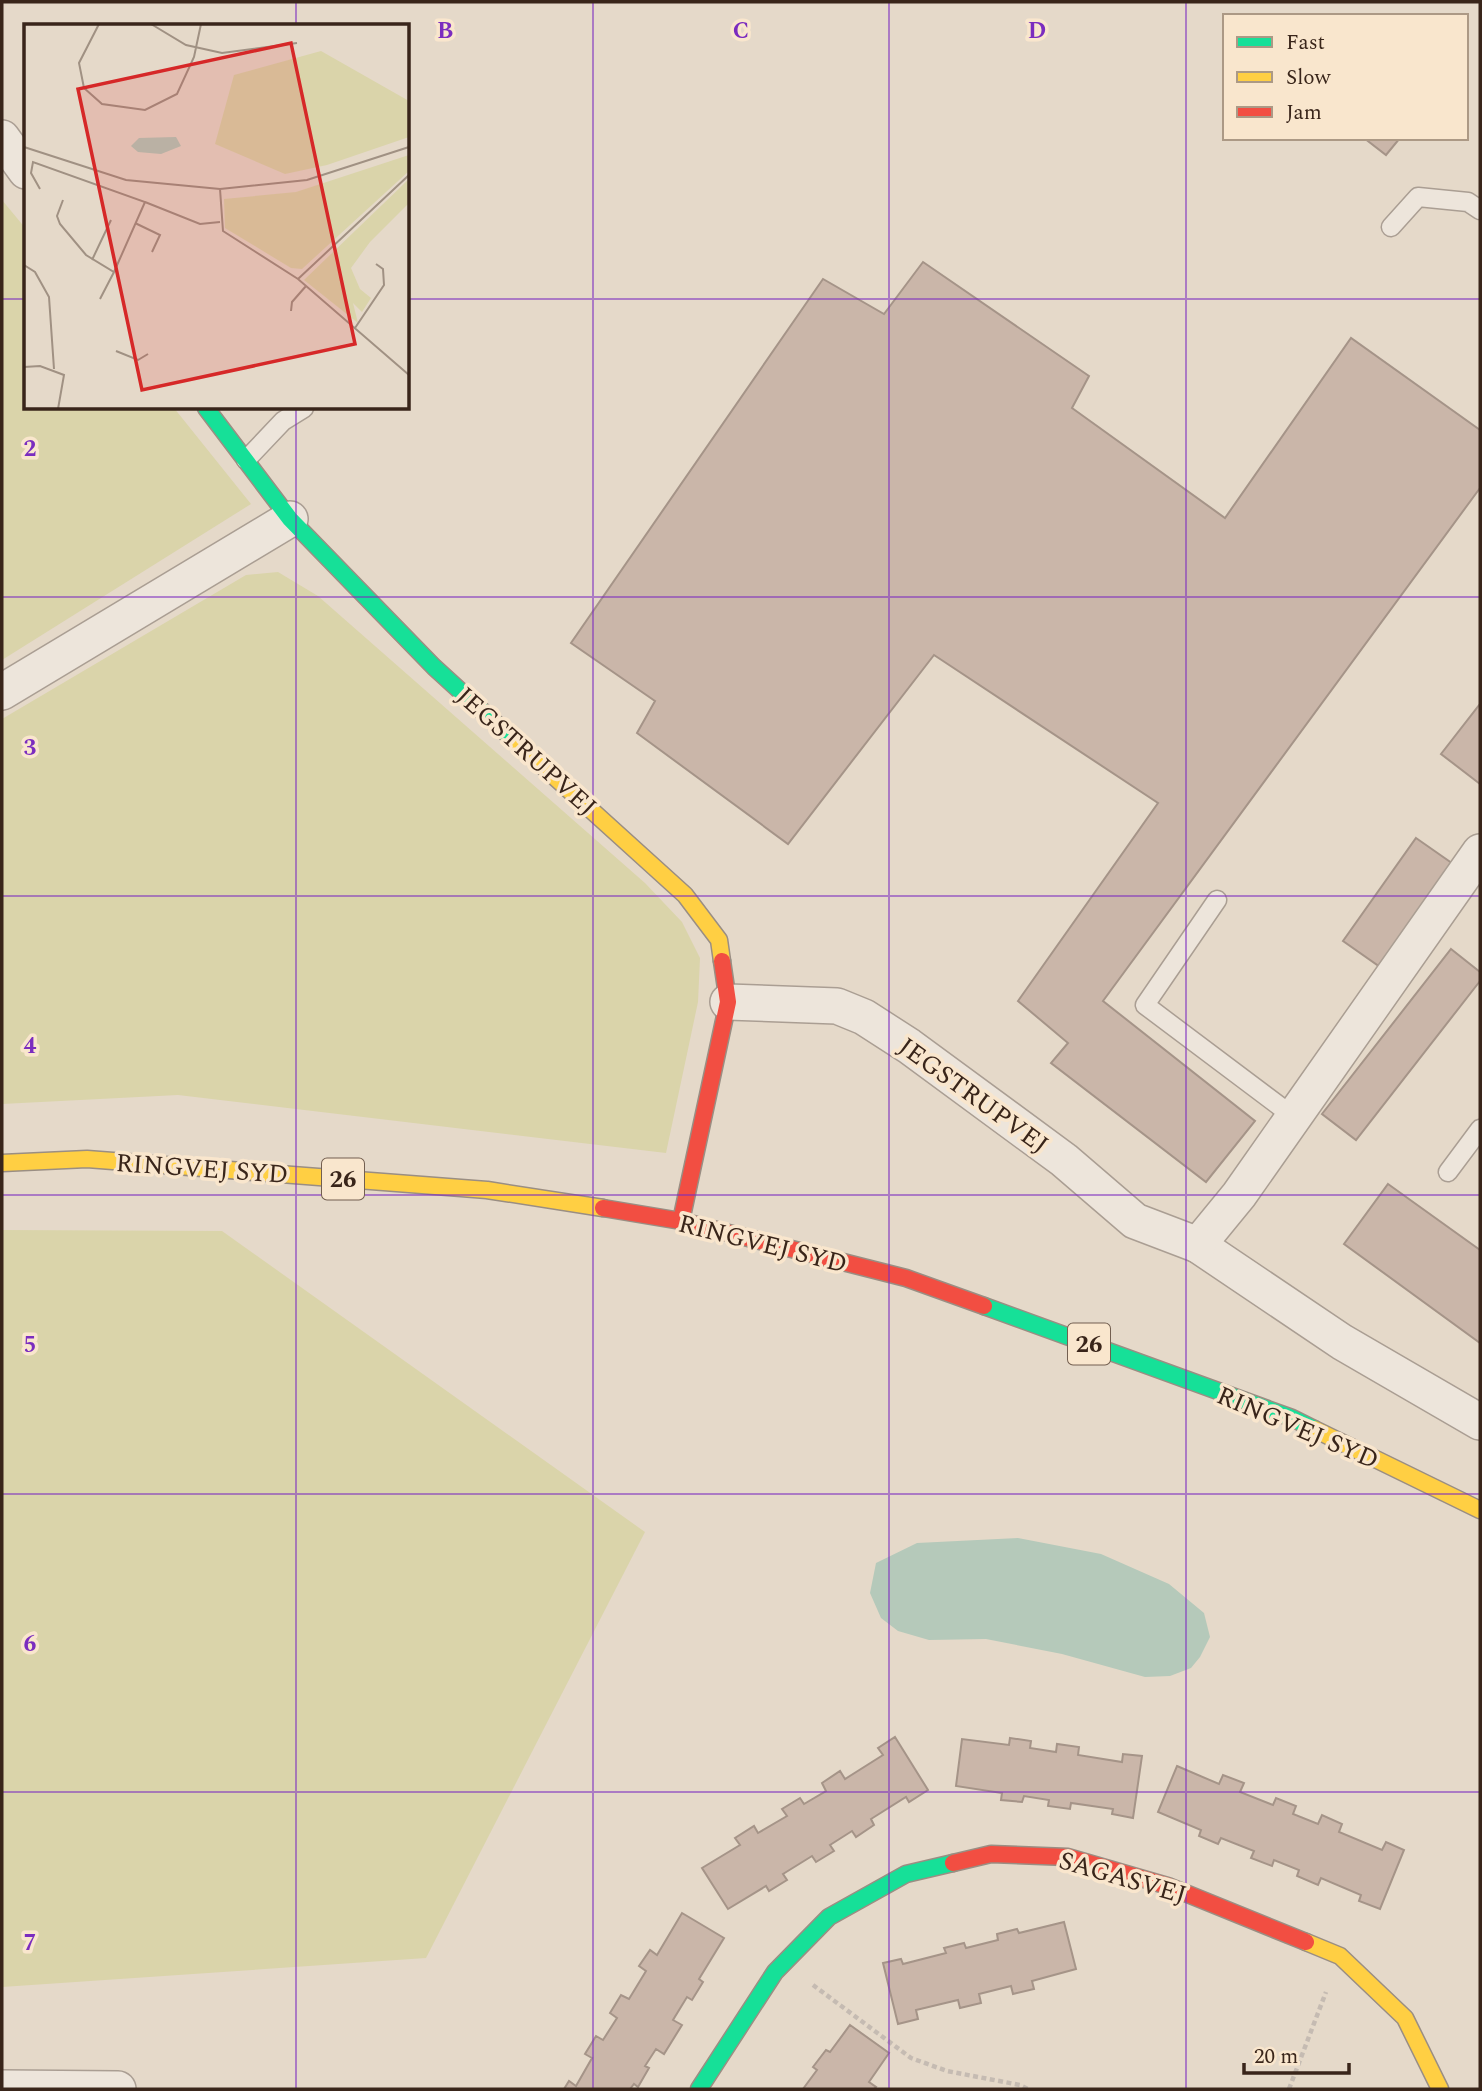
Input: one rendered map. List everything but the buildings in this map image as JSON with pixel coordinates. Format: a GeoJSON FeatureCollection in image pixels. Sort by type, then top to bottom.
{"type":"FeatureCollection","features":[{"type":"Feature","properties":{"kind":"street"},"geometry":{"type":"LineString","coordinates":[[2,138],[24,168]]}},
{"type":"Feature","properties":{"kind":"street","name":"JEGSTRUPVEJ"},"geometry":{"type":"LineString","coordinates":[[208,410],[290,519],[434,667],[685,895],[719,940],[728,1002],[681,1222]]}},
{"type":"Feature","properties":{"kind":"street"},"geometry":{"type":"LineString","coordinates":[[2,692],[290,519]]}},
{"type":"Feature","properties":{"kind":"street"},"geometry":{"type":"LineString","coordinates":[[1198,1245],[1239,1195],[1480,852]]}},
{"type":"Feature","properties":{"kind":"street","name":"JEGSTRUPVEJ"},"geometry":{"type":"LineString","coordinates":[[728,1002],[837,1006],[864,1017],[909,1046],[1064,1160],[1135,1221],[1198,1245],[1342,1342],[1480,1422]]}},
{"type":"Feature","properties":{"kind":"street","name":"RINGVEJ SYD"},"geometry":{"type":"LineString","coordinates":[[2,1163],[87,1160],[488,1190],[681,1222],[906,1278],[1292,1418],[1480,1510]]}},
{"type":"Feature","properties":{"kind":"street","name":"SAGASVEJ"},"geometry":{"type":"LineString","coordinates":[[699,2089],[775,1972],[829,1917],[905,1874],[991,1854],[1068,1857],[1155,1882],[1339,1956],[1405,2018],[1440,2089]]}},
{"type":"Feature","properties":{"kind":"street"},"geometry":{"type":"LineString","coordinates":[[2,2088],[118,2089]]}},
{"type":"Feature","properties":{"kind":"lane"},"geometry":{"type":"LineString","coordinates":[[1391,227],[1419,197],[1468,202],[1480,211]]}},
{"type":"Feature","properties":{"kind":"lane"},"geometry":{"type":"LineString","coordinates":[[246,460],[283,421],[301,410]]}},
{"type":"Feature","properties":{"kind":"lane"},"geometry":{"type":"LineString","coordinates":[[1217,900],[1144,1005],[1294,1116]]}},
{"type":"Feature","properties":{"kind":"lane"},"geometry":{"type":"LineString","coordinates":[[1448,1172],[1480,1129]]}},
{"type":"Feature","properties":{"kind":"path"},"geometry":{"type":"LineString","coordinates":[[1289,2089],[1339,1956]]}},
{"type":"Feature","properties":{"kind":"path"},"geometry":{"type":"LineString","coordinates":[[784,1963],[911,2058],[947,2071],[1020,2085],[1028,2089]]}},
{"type":"Feature","properties":{"kind":"shaded area"},"geometry":{"type":"Polygon","coordinates":[[[2,200],[24,227],[24,410],[176,410],[251,504],[2,660],[2,200]]]}},
{"type":"Feature","properties":{"kind":"shaded area"},"geometry":{"type":"Polygon","coordinates":[[[278,572],[318,596],[645,883],[682,922],[700,958],[698,1002],[666,1153],[178,1095],[2,1104],[2,719],[246,575],[278,572]]]}},
{"type":"Feature","properties":{"kind":"shaded area"},"geometry":{"type":"Polygon","coordinates":[[[2,1230],[222,1231],[645,1532],[426,1958],[2,1987],[2,1230]]]}},
{"type":"Feature","properties":{"kind":"shaded area"},"geometry":{"type":"Polygon","coordinates":[[[1018,1538],[1101,1554],[1169,1584],[1204,1613],[1210,1637],[1200,1657],[1191,1668],[1170,1676],[1145,1677],[1062,1654],[986,1639],[929,1640],[898,1631],[881,1618],[870,1593],[876,1563],[917,1543],[1018,1538]]]}},
{"type":"Feature","properties":{"kind":"traffic: fast"},"geometry":{"type":"LineString","coordinates":[[208,410],[290,519],[434,667],[515,741]]}},
{"type":"Feature","properties":{"kind":"traffic: fast"},"geometry":{"type":"LineString","coordinates":[[984,1306],[1292,1418],[1314,1429]]}},
{"type":"Feature","properties":{"kind":"traffic: fast"},"geometry":{"type":"LineString","coordinates":[[699,2089],[775,1972],[829,1917],[906,1874],[953,1863]]}},
{"type":"Feature","properties":{"kind":"traffic: slow"},"geometry":{"type":"LineString","coordinates":[[515,741],[685,895],[719,940],[722,961]]}},
{"type":"Feature","properties":{"kind":"traffic: slow"},"geometry":{"type":"LineString","coordinates":[[2,1163],[87,1159],[487,1190],[603,1208]]}},
{"type":"Feature","properties":{"kind":"traffic: slow"},"geometry":{"type":"LineString","coordinates":[[1314,1429],[1480,1510]]}},
{"type":"Feature","properties":{"kind":"traffic: slow"},"geometry":{"type":"LineString","coordinates":[[1306,1942],[1340,1956],[1405,2018],[1440,2089]]}},
{"type":"Feature","properties":{"kind":"traffic: jam"},"geometry":{"type":"LineString","coordinates":[[681,1221],[728,1002],[722,961]]}},
{"type":"Feature","properties":{"kind":"traffic: jam"},"geometry":{"type":"LineString","coordinates":[[603,1208],[681,1221],[906,1278],[984,1306]]}},
{"type":"Feature","properties":{"kind":"traffic: jam"},"geometry":{"type":"LineString","coordinates":[[953,1863],[991,1854],[1068,1857],[1168,1886],[1306,1942]]}}]}
